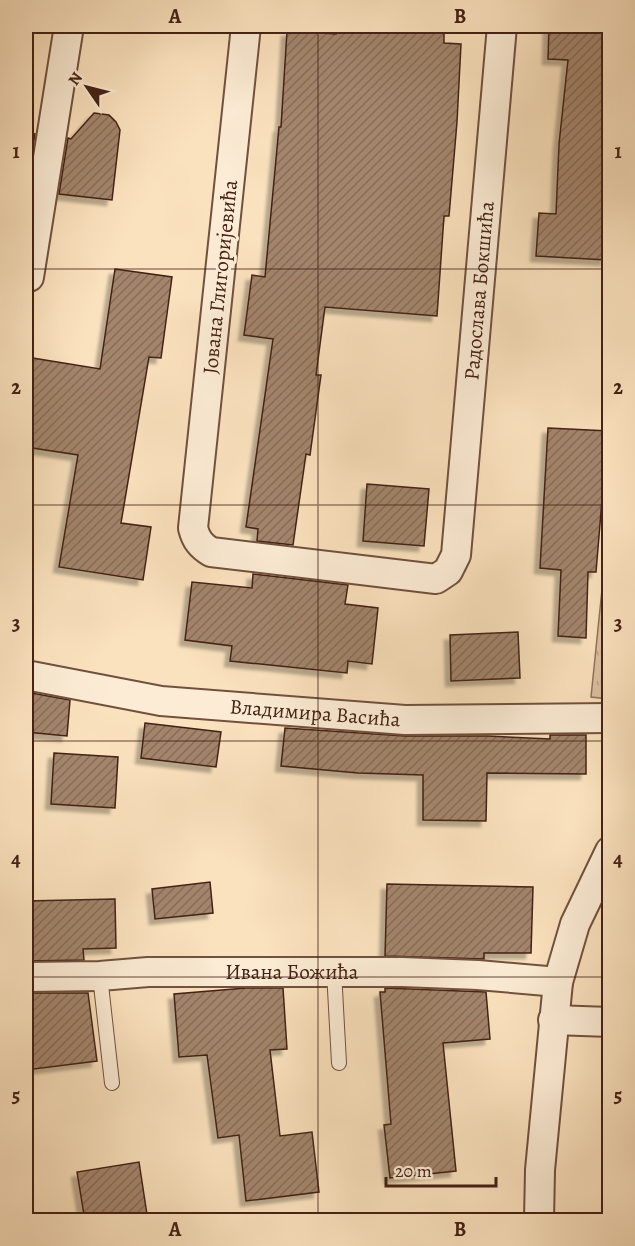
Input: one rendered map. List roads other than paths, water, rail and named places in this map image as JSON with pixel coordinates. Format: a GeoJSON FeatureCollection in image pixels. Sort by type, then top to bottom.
{"type":"FeatureCollection","features":[{"type":"Feature","properties":{"kind":"street"},"geometry":{"type":"LineString","coordinates":[[30,277],[69,26]]}},
{"type":"Feature","properties":{"kind":"street","name":"Јована Глигоријевића"},"geometry":{"type":"LineString","coordinates":[[246,26],[193,528],[199,543],[211,552],[436,579],[448,571],[456,555]]}},
{"type":"Feature","properties":{"kind":"street","name":"Радослава Бокшића"},"geometry":{"type":"LineString","coordinates":[[456,555],[502,26]]}},
{"type":"Feature","properties":{"kind":"street","name":"Владимира Васића"},"geometry":{"type":"LineString","coordinates":[[26,675],[161,701],[405,720],[609,718]]}},
{"type":"Feature","properties":{"kind":"street"},"geometry":{"type":"LineString","coordinates":[[539,1221],[540,1170],[558,982],[575,924],[609,850]]}},
{"type":"Feature","properties":{"kind":"street","name":"Ивана Божића"},"geometry":{"type":"LineString","coordinates":[[26,977],[100,976],[148,972],[334,971],[478,975],[558,982]]}},
{"type":"Feature","properties":{"kind":"street"},"geometry":{"type":"LineString","coordinates":[[553,1020],[609,1022]]}},
{"type":"Feature","properties":{"kind":"lane"},"geometry":{"type":"LineString","coordinates":[[334,971],[339,1064]]}},
{"type":"Feature","properties":{"kind":"lane"},"geometry":{"type":"LineString","coordinates":[[100,976],[112,1083]]}}]}
